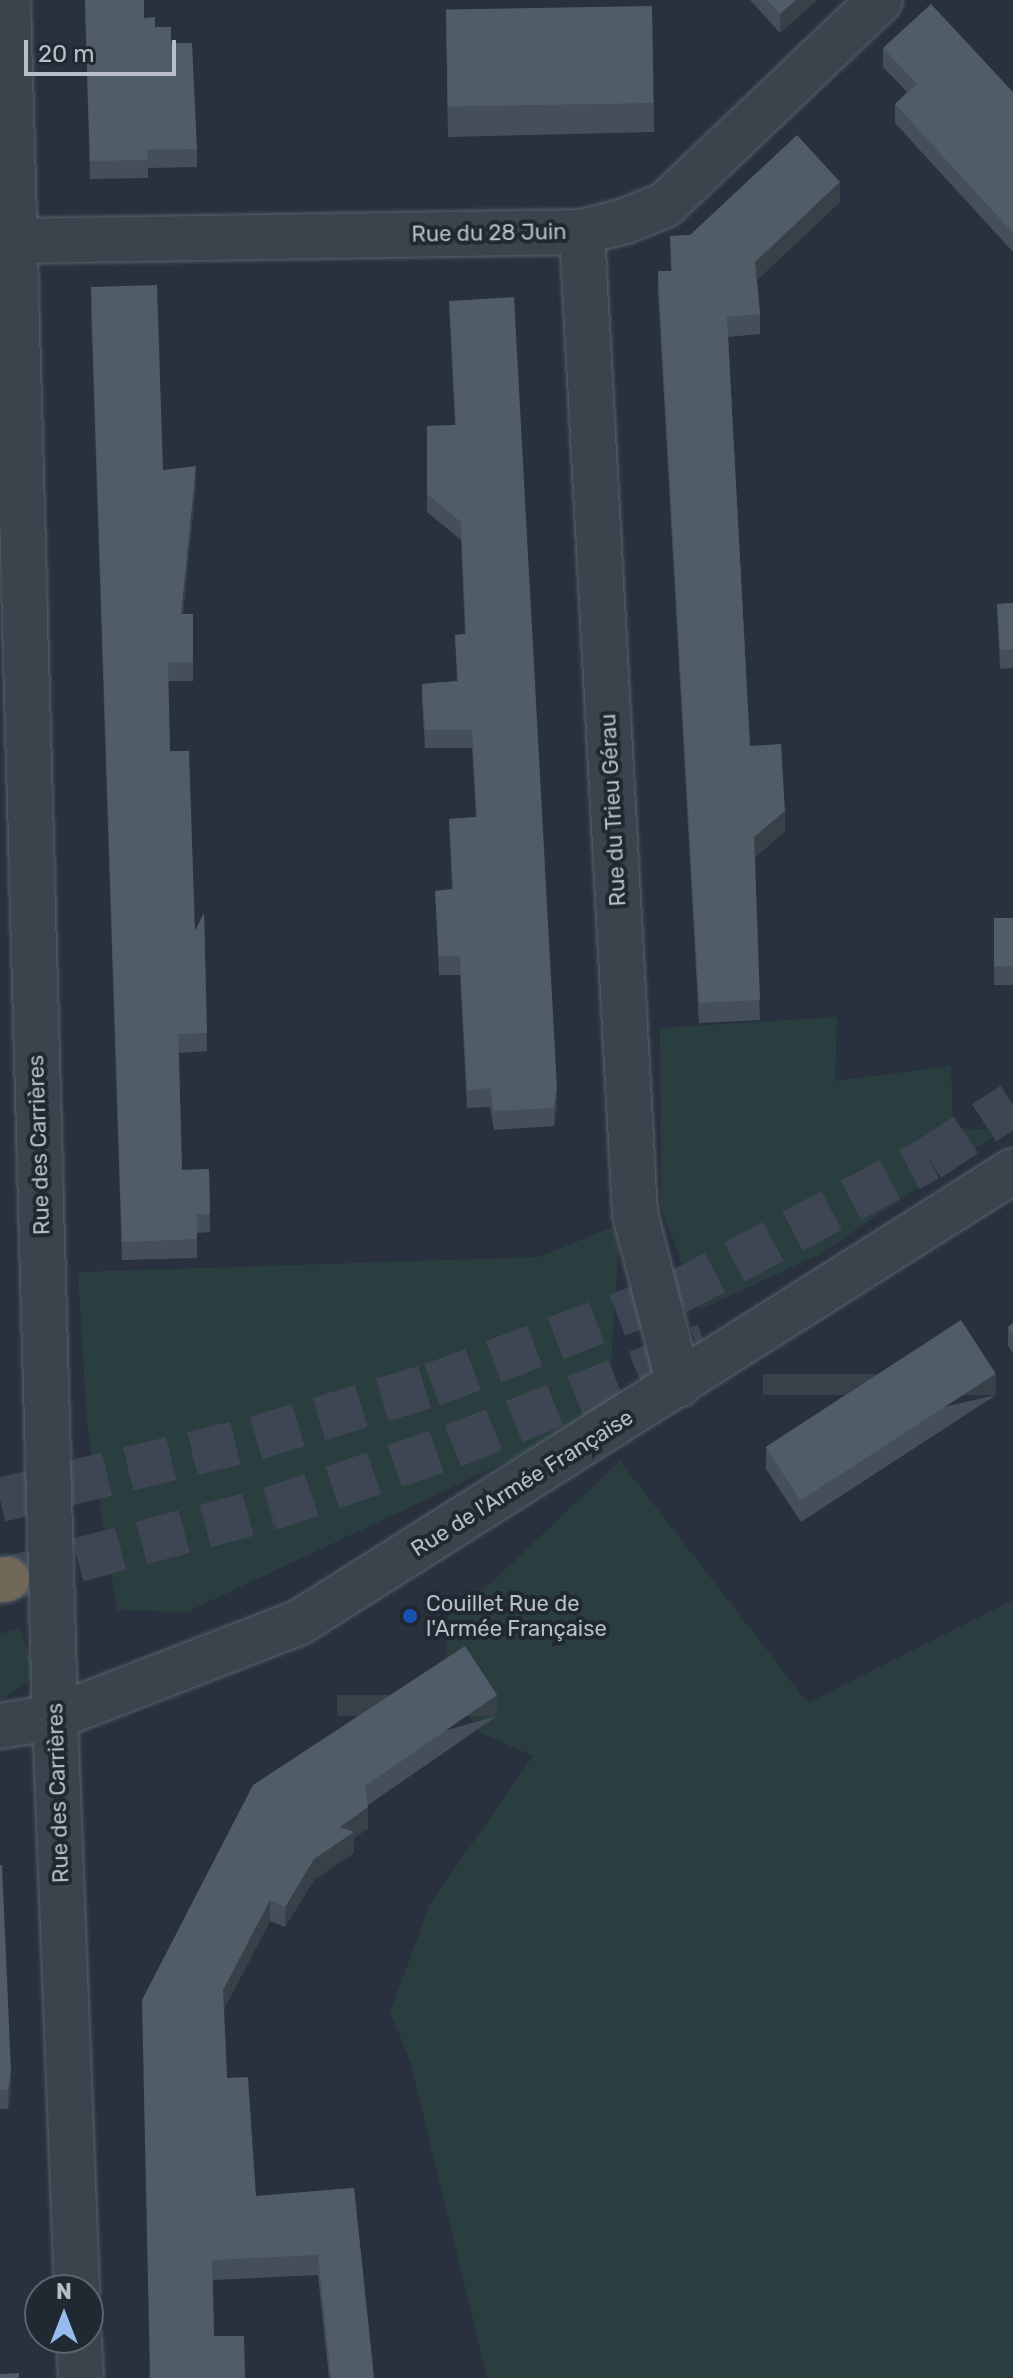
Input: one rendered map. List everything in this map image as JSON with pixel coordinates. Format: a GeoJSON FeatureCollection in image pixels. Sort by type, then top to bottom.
{"type":"FeatureCollection","features":[{"type":"Feature","properties":{"kind":"street","name":"Rue des Carrières"},"geometry":{"type":"LineString","coordinates":[[8,0],[12,241],[9,444],[76,2274]]}},
{"type":"Feature","properties":{"kind":"street","name":"Rue du 28 Juin"},"geometry":{"type":"LineString","coordinates":[[12,241],[582,232],[665,205],[880,0]]}},
{"type":"Feature","properties":{"kind":"street","name":"Rue du Trieu Gérau"},"geometry":{"type":"LineString","coordinates":[[582,232],[635,1214],[679,1384]]}},
{"type":"Feature","properties":{"kind":"street","name":"Rue de l'Armée Française"},"geometry":{"type":"LineString","coordinates":[[0,1726],[55,1717],[300,1622],[1013,1171]]}},
{"type":"Feature","properties":{"kind":"street"},"geometry":{"type":"LineString","coordinates":[[80,2354],[81,2378]]}},
{"type":"Feature","properties":{"kind":"green space"},"geometry":{"type":"Polygon","coordinates":[[[837,1017],[835,1081],[951,1066],[953,1128],[1003,1130],[820,1254],[699,1310],[661,1207],[660,1028],[837,1017]]]}},
{"type":"Feature","properties":{"kind":"green space"},"geometry":{"type":"Polygon","coordinates":[[[620,1224],[608,1414],[187,1612],[117,1610],[87,1425],[78,1272],[539,1257],[620,1224]]]}},
{"type":"Feature","properties":{"kind":"green space"},"geometry":{"type":"Polygon","coordinates":[[[620,1461],[808,1703],[1013,1600],[1013,2378],[487,2378],[411,2064],[390,2012],[430,1904],[533,1756],[479,1732],[445,1678],[448,1611],[491,1583],[620,1461]]]}},
{"type":"Feature","properties":{"kind":"green space"},"geometry":{"type":"Polygon","coordinates":[[[20,1628],[35,1675],[0,1701],[0,1634],[20,1628]]]}},
{"type":"Feature","properties":{"kind":"building"},"geometry":{"type":"Polygon","coordinates":[[[85,0],[144,0],[144,18],[155,17],[155,27],[171,27],[171,43],[192,43],[197,149],[147,150],[148,160],[90,161],[85,0]]]}},
{"type":"Feature","properties":{"kind":"building"},"geometry":{"type":"Polygon","coordinates":[[[767,0],[796,0],[780,14],[767,0]]]}},
{"type":"Feature","properties":{"kind":"building"},"geometry":{"type":"Polygon","coordinates":[[[931,4],[1013,92],[1013,233],[895,104],[917,84],[883,48],[931,4]]]}},
{"type":"Feature","properties":{"kind":"building"},"geometry":{"type":"Polygon","coordinates":[[[652,6],[654,103],[448,107],[446,10],[652,6]]]}},
{"type":"Feature","properties":{"kind":"building"},"geometry":{"type":"Polygon","coordinates":[[[797,135],[840,182],[755,262],[760,314],[727,317],[750,746],[781,744],[785,811],[754,837],[760,1000],[699,1003],[658,271],[672,271],[670,236],[690,235],[797,135]]]}},
{"type":"Feature","properties":{"kind":"building"},"geometry":{"type":"Polygon","coordinates":[[[157,285],[163,470],[196,466],[181,614],[193,614],[193,662],[168,662],[170,751],[189,751],[195,931],[204,913],[207,1033],[178,1034],[182,1170],[209,1169],[210,1214],[197,1214],[197,1239],[122,1242],[91,287],[157,285]]]}},
{"type":"Feature","properties":{"kind":"building"},"geometry":{"type":"Polygon","coordinates":[[[514,297],[557,1088],[554,1108],[494,1111],[490,1088],[467,1090],[460,956],[439,956],[435,891],[453,889],[449,819],[477,817],[472,730],[425,730],[422,684],[458,681],[455,635],[466,634],[461,522],[427,494],[427,426],[456,425],[449,301],[514,297]]]}},
{"type":"Feature","properties":{"kind":"building"},"geometry":{"type":"Polygon","coordinates":[[[1013,603],[1013,649],[1000,650],[997,604],[1013,603]]]}},
{"type":"Feature","properties":{"kind":"building"},"geometry":{"type":"Polygon","coordinates":[[[994,918],[1013,918],[1013,966],[994,966],[994,918]]]}},
{"type":"Feature","properties":{"kind":"building"},"geometry":{"type":"Polygon","coordinates":[[[961,1320],[996,1374],[800,1501],[766,1447],[961,1320]]]}},
{"type":"Feature","properties":{"kind":"building"},"geometry":{"type":"Polygon","coordinates":[[[465,1646],[497,1695],[365,1786],[368,1807],[340,1827],[354,1832],[314,1859],[285,1907],[270,1900],[223,1990],[227,2078],[248,2077],[256,2196],[354,2188],[374,2378],[331,2378],[318,2255],[212,2260],[214,2336],[244,2336],[245,2378],[150,2378],[142,2000],[253,1785],[465,1646]]]}},
{"type":"Feature","properties":{"kind":"building"},"geometry":{"type":"Polygon","coordinates":[[[0,1865],[11,2071],[8,2090],[0,2090],[0,1865]]]}},
{"type":"Feature","properties":{"kind":"building"},"geometry":{"type":"Polygon","coordinates":[[[19,2373],[19,2378],[0,2378],[0,2374],[19,2373]]]}},
{"type":"Feature","properties":{"kind":"tunnel"},"geometry":{"type":"LineString","coordinates":[[0,1500],[256,1438],[432,1385],[676,1293],[929,1159],[1013,1104]]}},
{"type":"Feature","properties":{"kind":"tunnel"},"geometry":{"type":"LineString","coordinates":[[14,1577],[270,1509],[453,1446],[706,1345]]}},
{"type":"Feature","properties":{"kind":"place","name":"Couillet Rue de l'Armée Française"},"geometry":{"type":"Point","coordinates":[410,1616]}}]}
